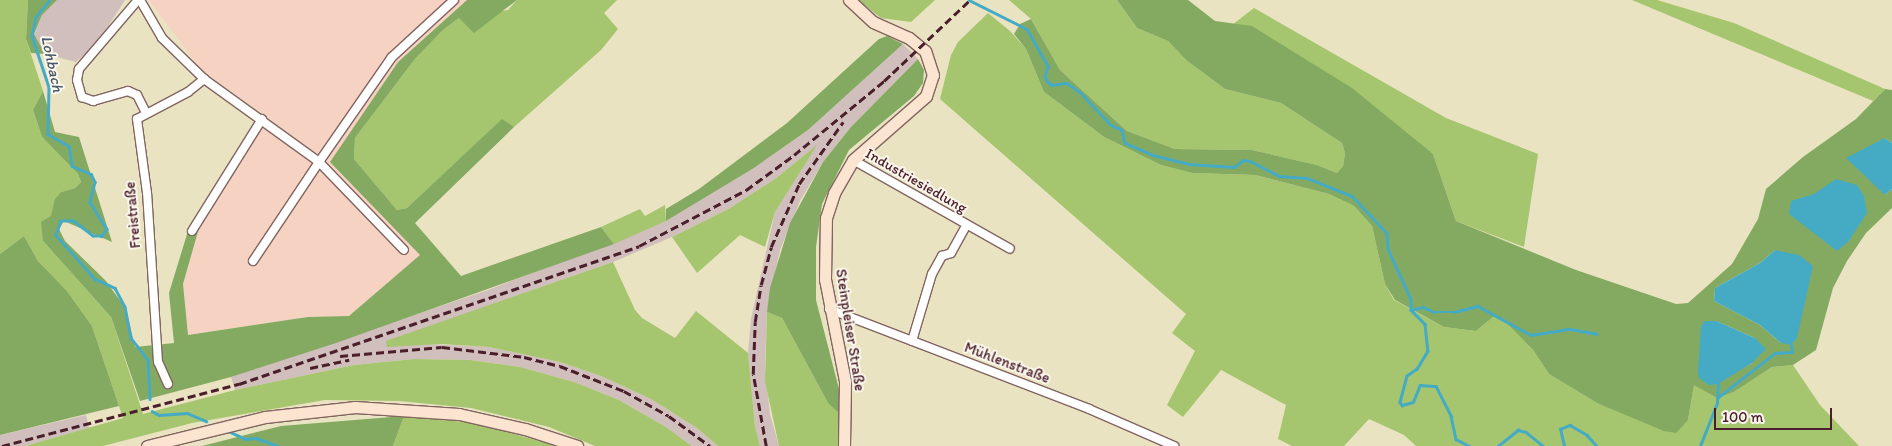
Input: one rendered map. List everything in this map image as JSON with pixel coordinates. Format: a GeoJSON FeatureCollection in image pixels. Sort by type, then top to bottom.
{"type":"FeatureCollection","features":[{"type":"Feature","properties":{"kind":"street"},"geometry":{"type":"LineString","coordinates":[[204,79],[188,92],[146,113],[138,95],[128,91],[93,101],[82,97],[77,80],[80,70],[139,0],[162,38],[204,79],[262,119],[319,162],[404,250]]}},
{"type":"Feature","properties":{"kind":"street"},"geometry":{"type":"LineString","coordinates":[[253,261],[392,58],[454,0]]}},
{"type":"Feature","properties":{"kind":"street","name":"Steinpleiser Straße"},"geometry":{"type":"LineString","coordinates":[[844,446],[845,381],[830,309],[824,256],[826,218],[834,193],[853,160],[926,96],[933,75],[925,51],[909,38],[873,22],[849,0]]}},
{"type":"Feature","properties":{"kind":"street","name":"Freistraße"},"geometry":{"type":"LineString","coordinates":[[146,113],[137,119],[138,144],[147,192],[158,362],[168,384]]}},
{"type":"Feature","properties":{"kind":"street"},"geometry":{"type":"LineString","coordinates":[[192,231],[262,119]]}},
{"type":"Feature","properties":{"kind":"street","name":"Industriesiedlung"},"geometry":{"type":"LineString","coordinates":[[853,160],[1010,250]]}},
{"type":"Feature","properties":{"kind":"street","name":"Industriesiedlung"},"geometry":{"type":"LineString","coordinates":[[912,341],[932,274],[942,256],[952,252],[966,226]]}},
{"type":"Feature","properties":{"kind":"street","name":"Mühlenstraße"},"geometry":{"type":"LineString","coordinates":[[830,309],[1174,446]]}},
{"type":"Feature","properties":{"kind":"street"},"geometry":{"type":"LineString","coordinates":[[147,446],[237,422],[316,410],[395,408],[459,414],[525,429],[577,446]]}},
{"type":"Feature","properties":{"kind":"shaded area"},"geometry":{"type":"Polygon","coordinates":[[[57,0],[125,0],[98,42],[76,62],[45,54],[34,35],[42,15],[57,0]]]}},
{"type":"Feature","properties":{"kind":"shaded area"},"geometry":{"type":"Polygon","coordinates":[[[149,0],[467,0],[398,62],[331,162],[421,255],[349,316],[308,317],[188,335],[183,284],[199,228],[267,117],[201,70],[149,0]]]}},
{"type":"Feature","properties":{"kind":"shaded area"},"geometry":{"type":"Polygon","coordinates":[[[903,44],[918,59],[851,127],[823,162],[800,201],[780,250],[767,312],[765,366],[770,414],[779,446],[760,446],[755,426],[748,353],[751,319],[775,212],[815,147],[775,179],[730,208],[672,237],[613,262],[386,342],[489,347],[560,362],[601,376],[651,399],[697,428],[718,446],[692,446],[666,427],[619,400],[574,382],[520,367],[470,360],[414,359],[354,365],[235,390],[231,377],[488,290],[666,221],[754,168],[808,130],[903,44]]]}},
{"type":"Feature","properties":{"kind":"shaded area"},"geometry":{"type":"Polygon","coordinates":[[[86,415],[89,428],[25,446],[0,446],[0,435],[86,415]]]}},
{"type":"Feature","properties":{"kind":"green space"},"geometry":{"type":"Polygon","coordinates":[[[0,0],[28,0],[26,39],[43,91],[33,110],[42,137],[78,174],[81,182],[75,188],[61,192],[43,241],[111,317],[143,414],[235,390],[354,365],[414,359],[470,360],[520,367],[574,382],[619,400],[666,427],[692,446],[595,446],[549,427],[471,408],[399,401],[325,400],[192,423],[103,446],[25,446],[123,418],[92,326],[67,291],[38,261],[24,236],[0,254],[0,0]]]}},
{"type":"Feature","properties":{"kind":"green space"},"geometry":{"type":"Polygon","coordinates":[[[28,0],[57,0],[42,15],[34,34],[45,54],[31,53],[26,39],[28,0]]]}},
{"type":"Feature","properties":{"kind":"green space"},"geometry":{"type":"Polygon","coordinates":[[[467,0],[517,0],[474,33],[459,18],[443,30],[415,59],[355,138],[354,159],[397,210],[407,208],[502,119],[514,127],[415,223],[461,276],[601,227],[614,244],[336,343],[231,377],[140,401],[111,317],[43,241],[41,222],[51,216],[55,199],[61,192],[75,188],[81,182],[78,174],[42,137],[33,110],[43,91],[55,132],[79,137],[112,242],[64,221],[59,229],[65,241],[106,281],[126,309],[135,347],[174,343],[169,293],[188,231],[199,228],[183,284],[188,335],[308,317],[349,316],[420,255],[330,162],[398,62],[467,0]]]}},
{"type":"Feature","properties":{"kind":"green space"},"geometry":{"type":"Polygon","coordinates":[[[517,0],[617,0],[604,13],[618,29],[601,50],[514,127],[502,120],[407,208],[397,210],[354,159],[355,138],[415,59],[443,30],[459,18],[508,10],[517,0]]]}},
{"type":"Feature","properties":{"kind":"green space"},"geometry":{"type":"Polygon","coordinates":[[[858,0],[935,0],[911,22],[881,18],[858,0]]]}},
{"type":"Feature","properties":{"kind":"green space"},"geometry":{"type":"Polygon","coordinates":[[[1009,0],[1117,0],[1137,28],[1168,41],[1186,60],[1225,89],[1281,103],[1342,143],[1345,153],[1343,166],[1337,173],[1317,165],[1252,150],[1175,149],[1127,131],[1060,70],[1031,19],[1009,0]]]}},
{"type":"Feature","properties":{"kind":"green space"},"geometry":{"type":"Polygon","coordinates":[[[1117,0],[1188,0],[1215,21],[1252,26],[1352,88],[1433,154],[1456,221],[1576,270],[1676,304],[1688,303],[1732,264],[1758,219],[1766,189],[1803,157],[1856,119],[1885,89],[1892,90],[1892,143],[1885,138],[1885,195],[1892,189],[1892,208],[1866,233],[1847,261],[1833,288],[1816,350],[1793,365],[1772,367],[1734,392],[1717,398],[1694,385],[1688,420],[1676,433],[1664,431],[1597,403],[1549,374],[1533,350],[1503,319],[1493,317],[1476,331],[1444,327],[1395,300],[1385,284],[1372,226],[1354,206],[1329,194],[1255,175],[1192,173],[1161,165],[1104,137],[1044,92],[1026,49],[1014,34],[1020,24],[1031,19],[1060,70],[1127,131],[1175,149],[1252,150],[1317,165],[1337,173],[1343,166],[1345,153],[1342,143],[1281,103],[1225,89],[1186,60],[1168,41],[1137,28],[1117,0]],[[1775,250],[1760,263],[1715,288],[1714,301],[1760,325],[1781,343],[1775,250]],[[1716,321],[1738,371],[1752,363],[1755,338],[1716,321]]]}},
{"type":"Feature","properties":{"kind":"green space"},"geometry":{"type":"Polygon","coordinates":[[[1632,0],[1657,0],[1734,23],[1885,89],[1873,101],[1632,0]]]}},
{"type":"Feature","properties":{"kind":"green space"},"geometry":{"type":"Polygon","coordinates":[[[1254,8],[1446,118],[1538,154],[1524,247],[1456,221],[1433,154],[1232,25],[1254,8]]]}},
{"type":"Feature","properties":{"kind":"green space"},"geometry":{"type":"Polygon","coordinates":[[[988,13],[1010,31],[1026,49],[1044,92],[1104,137],[1161,165],[1192,173],[1255,175],[1329,194],[1354,206],[1372,226],[1385,284],[1394,300],[1444,327],[1476,331],[1493,317],[1504,319],[1533,350],[1549,374],[1597,403],[1688,420],[1694,384],[1717,398],[1734,392],[1772,367],[1793,365],[1820,405],[1859,446],[1416,446],[1404,435],[1369,419],[1344,446],[1292,446],[1278,439],[1286,405],[1221,370],[1183,417],[1167,405],[1195,351],[1172,333],[1186,314],[940,99],[951,55],[958,42],[988,13]]]}},
{"type":"Feature","properties":{"kind":"green space"},"geometry":{"type":"Polygon","coordinates":[[[887,36],[903,44],[808,130],[754,168],[666,221],[666,209],[699,189],[787,123],[879,39],[887,36]]]}},
{"type":"Feature","properties":{"kind":"green space"},"geometry":{"type":"Polygon","coordinates":[[[918,59],[924,70],[923,83],[914,96],[849,150],[822,204],[816,247],[816,300],[839,389],[842,412],[838,412],[828,403],[782,318],[767,312],[770,288],[790,223],[823,162],[851,127],[918,59]]]}},
{"type":"Feature","properties":{"kind":"green space"},"geometry":{"type":"Polygon","coordinates":[[[817,145],[775,212],[765,247],[740,235],[697,273],[672,237],[730,208],[775,179],[817,145]]]}},
{"type":"Feature","properties":{"kind":"green space"},"geometry":{"type":"Polygon","coordinates":[[[665,205],[666,221],[614,244],[601,227],[640,209],[645,216],[665,205]]]}},
{"type":"Feature","properties":{"kind":"green space"},"geometry":{"type":"Polygon","coordinates":[[[24,236],[38,261],[67,291],[92,326],[119,406],[0,435],[0,254],[24,236]]]}},
{"type":"Feature","properties":{"kind":"green space"},"geometry":{"type":"Polygon","coordinates":[[[613,262],[635,310],[642,318],[675,338],[696,311],[748,353],[755,426],[760,446],[718,446],[697,428],[651,399],[601,376],[560,362],[489,347],[441,344],[387,347],[386,341],[613,262]]]}},
{"type":"Feature","properties":{"kind":"green space"},"geometry":{"type":"Polygon","coordinates":[[[767,312],[782,318],[828,403],[842,412],[839,446],[779,446],[765,381],[767,312]]]}},
{"type":"Feature","properties":{"kind":"green space"},"geometry":{"type":"Polygon","coordinates":[[[404,416],[475,423],[557,446],[393,446],[404,416]]]}},
{"type":"Feature","properties":{"kind":"green space"},"geometry":{"type":"Polygon","coordinates":[[[404,416],[393,446],[202,446],[281,426],[404,416]]]}},
{"type":"Feature","properties":{"kind":"water"},"geometry":{"type":"Polygon","coordinates":[[[1885,138],[1892,143],[1892,189],[1885,195],[1846,158],[1885,138]]]}},
{"type":"Feature","properties":{"kind":"water"},"geometry":{"type":"Polygon","coordinates":[[[1836,179],[1857,185],[1864,196],[1867,213],[1848,242],[1837,251],[1789,214],[1791,201],[1814,194],[1836,179]]]}},
{"type":"Feature","properties":{"kind":"water"},"geometry":{"type":"Polygon","coordinates":[[[1775,250],[1799,255],[1813,266],[1797,338],[1791,345],[1781,343],[1760,325],[1714,301],[1715,288],[1760,263],[1775,250]]]}},
{"type":"Feature","properties":{"kind":"water"},"geometry":{"type":"Polygon","coordinates":[[[1705,321],[1716,321],[1755,338],[1766,349],[1752,363],[1718,384],[1709,385],[1699,378],[1698,372],[1701,326],[1705,321]]]}},
{"type":"Feature","properties":{"kind":"waterway","name":"Lohbach"},"geometry":{"type":"LineString","coordinates":[[50,0],[36,17],[32,36],[49,87],[48,134],[69,146],[72,166],[91,174],[95,182],[90,202],[107,229],[102,236],[93,236],[73,221],[61,221],[56,235],[95,279],[115,288],[125,307],[131,338],[148,360],[150,399]]}},
{"type":"Feature","properties":{"kind":"waterway"},"geometry":{"type":"LineString","coordinates":[[969,0],[1027,29],[1048,66],[1045,77],[1048,82],[1052,85],[1067,83],[1080,92],[1111,125],[1122,130],[1125,143],[1153,155],[1189,164],[1234,167],[1243,160],[1250,161],[1279,176],[1307,178],[1352,196],[1387,233],[1388,249],[1411,299],[1411,310],[1425,324],[1428,351],[1417,369],[1407,376],[1400,402],[1402,405],[1413,402],[1420,385],[1436,386],[1451,416],[1456,439],[1469,446]]}},
{"type":"Feature","properties":{"kind":"waterway"},"geometry":{"type":"LineString","coordinates":[[1411,310],[1423,307],[1434,312],[1454,312],[1478,306],[1531,335],[1570,329],[1597,334]]}},
{"type":"Feature","properties":{"kind":"waterway"},"geometry":{"type":"LineString","coordinates":[[1717,398],[1775,353],[1792,352],[1791,345]]}},
{"type":"Feature","properties":{"kind":"waterway"},"geometry":{"type":"LineString","coordinates":[[1700,446],[1717,403],[1718,384]]}},
{"type":"Feature","properties":{"kind":"waterway","name":"Lohbach"},"geometry":{"type":"LineString","coordinates":[[152,411],[159,415],[187,413],[206,421]]}},
{"type":"Feature","properties":{"kind":"waterway"},"geometry":{"type":"LineString","coordinates":[[1564,446],[1560,429],[1570,425],[1587,435],[1597,446]]}},
{"type":"Feature","properties":{"kind":"waterway"},"geometry":{"type":"LineString","coordinates":[[1498,446],[1518,430],[1526,432],[1543,446]]}},
{"type":"Feature","properties":{"kind":"waterway","name":"Lohbach"},"geometry":{"type":"LineString","coordinates":[[228,431],[246,439],[256,438],[278,446]]}},
{"type":"Feature","properties":{"kind":"railway"},"geometry":{"type":"LineString","coordinates":[[2,446],[239,384],[639,246],[746,190],[794,155],[884,81],[970,0]]}},
{"type":"Feature","properties":{"kind":"railway"},"geometry":{"type":"LineString","coordinates":[[766,446],[753,374],[755,322],[761,285],[771,247],[799,184],[843,122]]}},
{"type":"Feature","properties":{"kind":"railway"},"geometry":{"type":"LineString","coordinates":[[340,356],[442,347],[524,357],[560,366],[624,391],[669,416],[710,446]]}},
{"type":"Feature","properties":{"kind":"railway"},"geometry":{"type":"LineString","coordinates":[[310,368],[349,360]]}}]}
